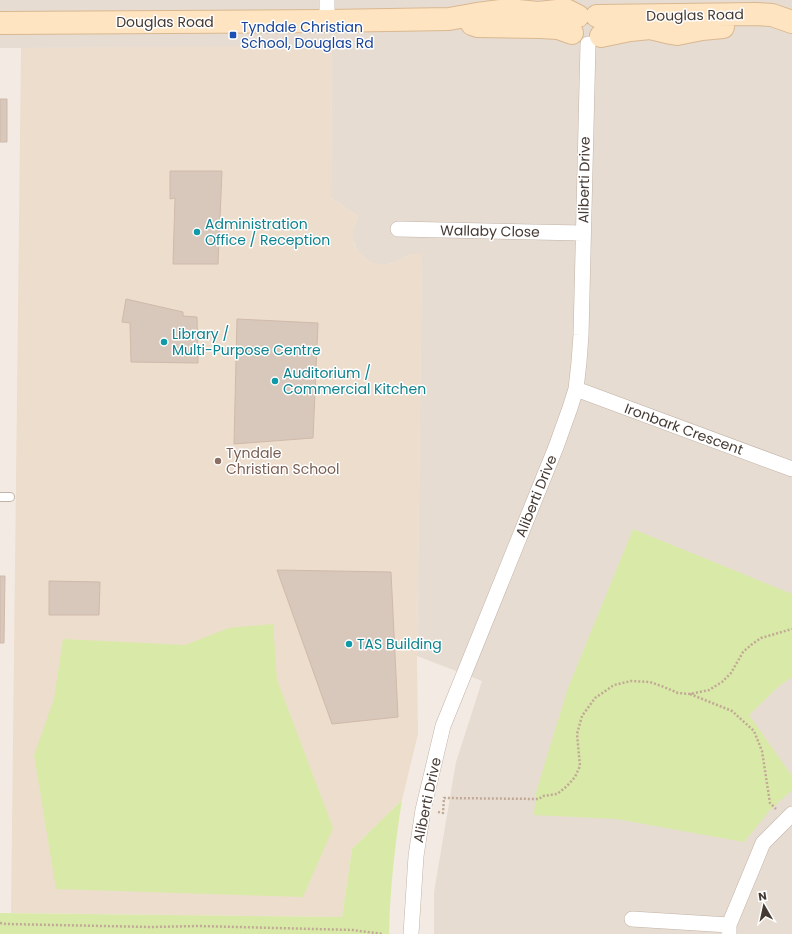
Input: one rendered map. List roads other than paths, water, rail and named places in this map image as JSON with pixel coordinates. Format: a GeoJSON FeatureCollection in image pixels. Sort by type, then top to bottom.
{"type":"FeatureCollection","features":[{"type":"Feature","properties":{"kind":"street","name":"Douglas Road"},"geometry":{"type":"LineString","coordinates":[[0,23],[327,11],[449,19],[478,26],[630,30],[650,28],[678,34],[716,27],[768,27],[792,23]]}},
{"type":"Feature","properties":{"kind":"street","name":"Aliberti Drive"},"geometry":{"type":"LineString","coordinates":[[411,934],[416,856],[423,810],[443,726],[556,448],[576,389],[581,335],[587,29]]}},
{"type":"Feature","properties":{"kind":"street","name":"Wallaby Close"},"geometry":{"type":"LineString","coordinates":[[398,229],[583,233]]}},
{"type":"Feature","properties":{"kind":"street","name":"Ironbark Crescent"},"geometry":{"type":"LineString","coordinates":[[576,389],[792,468]]}},
{"type":"Feature","properties":{"kind":"street"},"geometry":{"type":"LineString","coordinates":[[632,919],[729,930],[763,843],[790,815]]}},
{"type":"Feature","properties":{"kind":"lane"},"geometry":{"type":"LineString","coordinates":[[0,497],[10,497]]}},
{"type":"Feature","properties":{"kind":"place","name":"Tyndale Christian School, Douglas Rd"},"geometry":{"type":"Point","coordinates":[233,35]}},
{"type":"Feature","properties":{"kind":"place","name":"Administration Office / Reception"},"geometry":{"type":"Point","coordinates":[197,232]}},
{"type":"Feature","properties":{"kind":"place","name":"Library / Multi-Purpose Centre"},"geometry":{"type":"Point","coordinates":[164,342]}},
{"type":"Feature","properties":{"kind":"place","name":"Auditorium / Commercial Kitchen"},"geometry":{"type":"Point","coordinates":[275,381]}},
{"type":"Feature","properties":{"kind":"place","name":"Tyndale Christian School"},"geometry":{"type":"Point","coordinates":[218,461]}},
{"type":"Feature","properties":{"kind":"place","name":"TAS Building"},"geometry":{"type":"Point","coordinates":[349,644]}}]}
